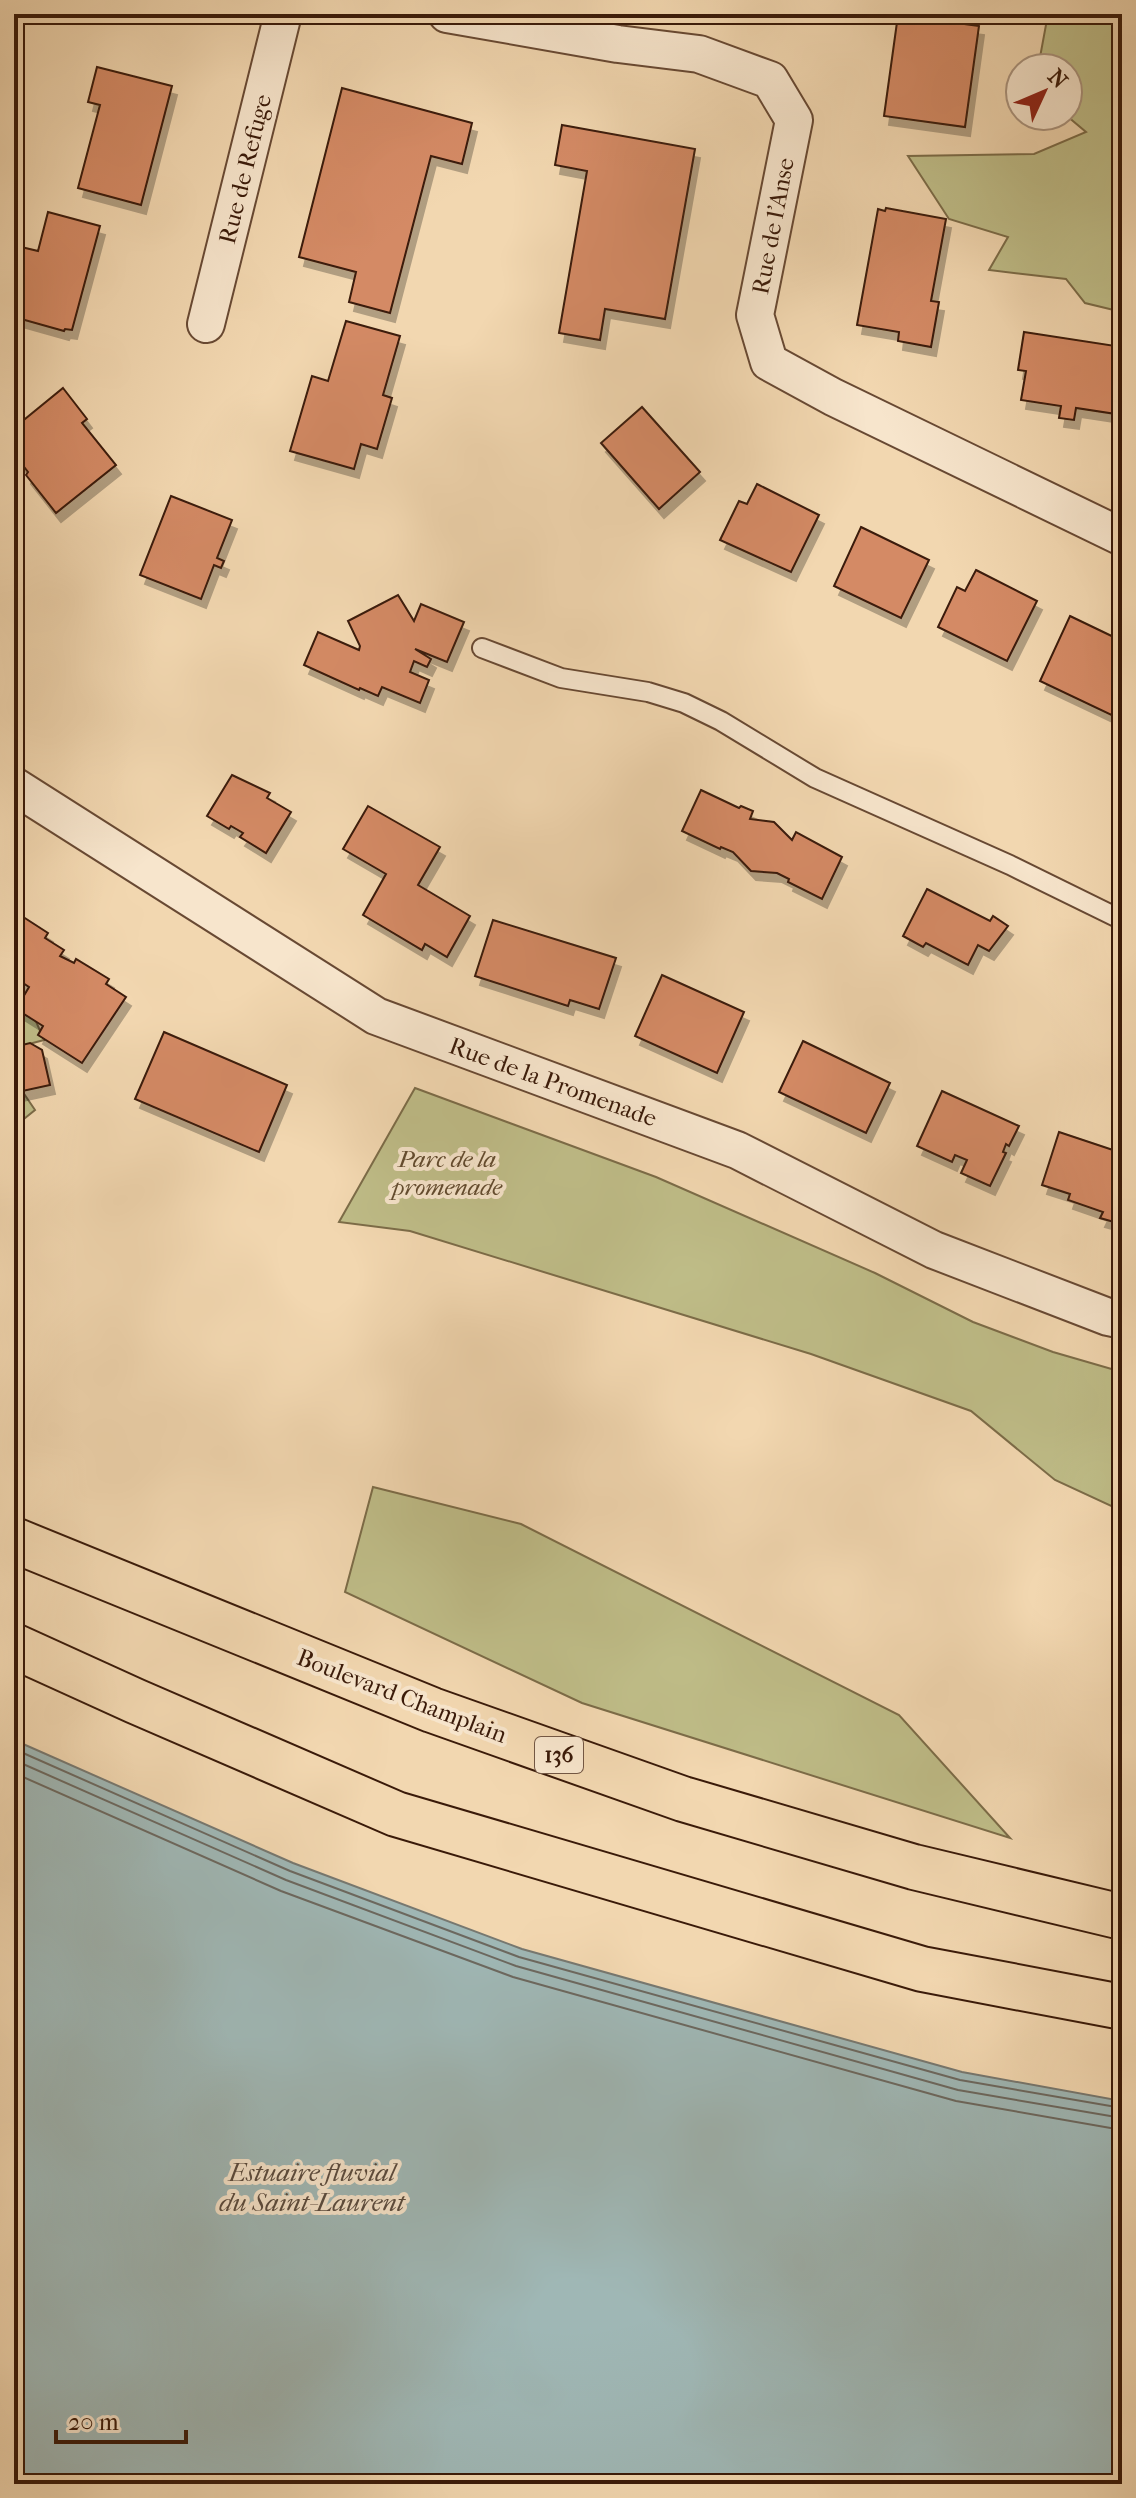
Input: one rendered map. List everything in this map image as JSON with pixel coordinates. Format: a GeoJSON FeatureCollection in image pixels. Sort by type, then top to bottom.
{"type":"FeatureCollection","features":[{"type":"Feature","properties":{"kind":"main road","name":"Boulevard Champlain"},"geometry":{"type":"LineString","coordinates":[[14,1540],[432,1710],[683,1799],[914,1867],[1122,1917]]}},
{"type":"Feature","properties":{"kind":"main road"},"geometry":{"type":"LineString","coordinates":[[14,1646],[396,1814],[922,1969],[1122,2007]]}},
{"type":"Feature","properties":{"kind":"street","name":"Rue de Refuge"},"geometry":{"type":"LineString","coordinates":[[206,324],[283,14]]}},
{"type":"Feature","properties":{"kind":"street","name":"Rue de l'Anse"},"geometry":{"type":"LineString","coordinates":[[447,14],[618,44],[699,54],[770,80],[794,120],[755,315],[769,362],[833,397],[1122,537]]}},
{"type":"Feature","properties":{"kind":"street","name":"Rue de la Promenade"},"geometry":{"type":"LineString","coordinates":[[14,786],[376,1016],[737,1150],[934,1250],[1122,1320]]}},
{"type":"Feature","properties":{"kind":"lane"},"geometry":{"type":"LineString","coordinates":[[482,648],[561,678],[648,692],[684,703],[721,721],[815,778],[1010,865],[1122,920]]}},
{"type":"Feature","properties":{"kind":"green space"},"geometry":{"type":"Polygon","coordinates":[[[1048,14],[1122,14],[1122,312],[1085,303],[1066,279],[989,270],[1008,237],[949,219],[908,156],[1034,154],[1086,132],[1084,52],[1041,52],[1048,14]]]}},
{"type":"Feature","properties":{"kind":"green space"},"geometry":{"type":"Polygon","coordinates":[[[14,1004],[35,1019],[44,1040],[14,1048],[14,1004]]]}},
{"type":"Feature","properties":{"kind":"green space"},"geometry":{"type":"Polygon","coordinates":[[[14,1079],[35,1110],[14,1127],[14,1079]]]}},
{"type":"Feature","properties":{"kind":"green space","name":"Parc de la promenade"},"geometry":{"type":"Polygon","coordinates":[[[415,1088],[656,1177],[875,1273],[973,1322],[1053,1352],[1122,1372],[1122,1511],[1055,1480],[971,1411],[811,1354],[410,1231],[339,1222],[415,1088]]]}},
{"type":"Feature","properties":{"kind":"green space"},"geometry":{"type":"Polygon","coordinates":[[[373,1487],[521,1524],[899,1715],[1010,1838],[582,1703],[345,1592],[373,1487]]]}},
{"type":"Feature","properties":{"kind":"water","name":"Estuaire fluvial du Saint-Laurent"},"geometry":{"type":"Polygon","coordinates":[[[14,1740],[293,1863],[522,1949],[962,2072],[1122,2101],[1122,2484],[14,2484],[14,1740]]]}},
{"type":"Feature","properties":{"kind":"building"},"geometry":{"type":"Polygon","coordinates":[[[898,15],[979,26],[965,127],[884,116],[898,15]]]}},
{"type":"Feature","properties":{"kind":"building"},"geometry":{"type":"Polygon","coordinates":[[[97,67],[172,86],[141,205],[78,188],[100,105],[88,102],[97,67]]]}},
{"type":"Feature","properties":{"kind":"building"},"geometry":{"type":"Polygon","coordinates":[[[342,88],[472,123],[462,164],[431,156],[390,313],[349,302],[356,272],[299,257],[342,88]]]}},
{"type":"Feature","properties":{"kind":"building"},"geometry":{"type":"Polygon","coordinates":[[[562,125],[695,149],[665,319],[605,309],[600,340],[559,333],[587,171],[555,165],[562,125]]]}},
{"type":"Feature","properties":{"kind":"building"},"geometry":{"type":"Polygon","coordinates":[[[886,208],[946,219],[931,301],[939,302],[931,347],[898,341],[899,332],[857,325],[878,209],[885,211],[886,208]]]}},
{"type":"Feature","properties":{"kind":"building"},"geometry":{"type":"Polygon","coordinates":[[[48,212],[100,226],[72,330],[64,331],[14,317],[14,257],[17,246],[38,251],[48,212]]]}},
{"type":"Feature","properties":{"kind":"building"},"geometry":{"type":"Polygon","coordinates":[[[346,321],[400,336],[383,395],[392,398],[377,449],[361,444],[354,469],[290,451],[312,376],[328,381],[346,321]]]}},
{"type":"Feature","properties":{"kind":"building"},"geometry":{"type":"Polygon","coordinates":[[[1024,332],[1122,347],[1122,387],[1119,387],[1116,414],[1076,408],[1074,420],[1059,418],[1061,406],[1021,400],[1026,371],[1018,370],[1024,332]]]}},
{"type":"Feature","properties":{"kind":"building"},"geometry":{"type":"Polygon","coordinates":[[[63,388],[87,419],[82,423],[116,465],[56,513],[26,475],[28,472],[14,454],[14,428],[63,388]]]}},
{"type":"Feature","properties":{"kind":"building"},"geometry":{"type":"Polygon","coordinates":[[[642,407],[700,472],[659,509],[601,443],[642,407]]]}},
{"type":"Feature","properties":{"kind":"building"},"geometry":{"type":"Polygon","coordinates":[[[757,484],[819,515],[791,572],[720,540],[739,501],[747,504],[757,484]]]}},
{"type":"Feature","properties":{"kind":"building"},"geometry":{"type":"Polygon","coordinates":[[[171,496],[232,520],[217,558],[224,561],[221,568],[214,565],[201,599],[140,575],[171,496]]]}},
{"type":"Feature","properties":{"kind":"building"},"geometry":{"type":"Polygon","coordinates":[[[861,527],[929,560],[901,618],[834,586],[861,527]]]}},
{"type":"Feature","properties":{"kind":"building"},"geometry":{"type":"Polygon","coordinates":[[[976,570],[1037,601],[1007,661],[938,627],[957,587],[965,591],[976,570]]]}},
{"type":"Feature","properties":{"kind":"building"},"geometry":{"type":"Polygon","coordinates":[[[398,595],[414,621],[421,604],[464,622],[447,662],[415,649],[431,659],[427,667],[414,661],[410,672],[429,680],[420,703],[382,687],[378,696],[359,690],[304,665],[318,632],[359,650],[348,621],[398,595]]]}},
{"type":"Feature","properties":{"kind":"building"},"geometry":{"type":"Polygon","coordinates":[[[1070,616],[1122,641],[1122,720],[1040,681],[1070,616]]]}},
{"type":"Feature","properties":{"kind":"building"},"geometry":{"type":"Polygon","coordinates":[[[232,775],[270,793],[267,798],[291,812],[266,853],[240,837],[243,833],[207,816],[232,775]]]}},
{"type":"Feature","properties":{"kind":"building"},"geometry":{"type":"Polygon","coordinates":[[[701,790],[739,808],[753,811],[750,819],[774,822],[792,840],[796,832],[842,857],[822,899],[777,873],[751,871],[733,852],[682,831],[701,790]]]}},
{"type":"Feature","properties":{"kind":"building"},"geometry":{"type":"Polygon","coordinates":[[[368,806],[440,847],[418,885],[470,916],[447,957],[425,944],[422,950],[363,915],[386,874],[343,849],[368,806]]]}},
{"type":"Feature","properties":{"kind":"building"},"geometry":{"type":"Polygon","coordinates":[[[927,889],[990,921],[993,916],[1008,926],[989,951],[978,945],[968,965],[926,943],[923,947],[903,936],[927,889]]]}},
{"type":"Feature","properties":{"kind":"building"},"geometry":{"type":"Polygon","coordinates":[[[14,911],[48,933],[45,938],[64,950],[60,956],[74,963],[76,959],[109,979],[106,984],[126,997],[82,1063],[38,1035],[43,1026],[16,1009],[29,987],[14,977],[14,911]]]}},
{"type":"Feature","properties":{"kind":"building"},"geometry":{"type":"Polygon","coordinates":[[[493,920],[616,958],[599,1009],[570,1000],[568,1006],[475,976],[493,920]]]}},
{"type":"Feature","properties":{"kind":"building"},"geometry":{"type":"Polygon","coordinates":[[[662,975],[744,1012],[717,1073],[635,1036],[662,975]]]}},
{"type":"Feature","properties":{"kind":"building"},"geometry":{"type":"Polygon","coordinates":[[[164,1032],[287,1085],[259,1152],[135,1099],[164,1032]]]}},
{"type":"Feature","properties":{"kind":"building"},"geometry":{"type":"Polygon","coordinates":[[[803,1041],[890,1083],[866,1133],[779,1092],[803,1041]]]}},
{"type":"Feature","properties":{"kind":"building"},"geometry":{"type":"Polygon","coordinates":[[[30,1043],[42,1050],[50,1085],[18,1092],[14,1089],[14,1047],[30,1043]]]}},
{"type":"Feature","properties":{"kind":"building"},"geometry":{"type":"Polygon","coordinates":[[[942,1091],[1019,1126],[1009,1146],[1006,1144],[1003,1152],[1006,1153],[990,1186],[961,1173],[967,1160],[955,1155],[952,1162],[917,1146],[942,1091]]]}},
{"type":"Feature","properties":{"kind":"building"},"geometry":{"type":"Polygon","coordinates":[[[1059,1132],[1122,1153],[1121,1224],[1100,1218],[1103,1212],[1068,1200],[1070,1194],[1042,1185],[1059,1132]]]}}]}
